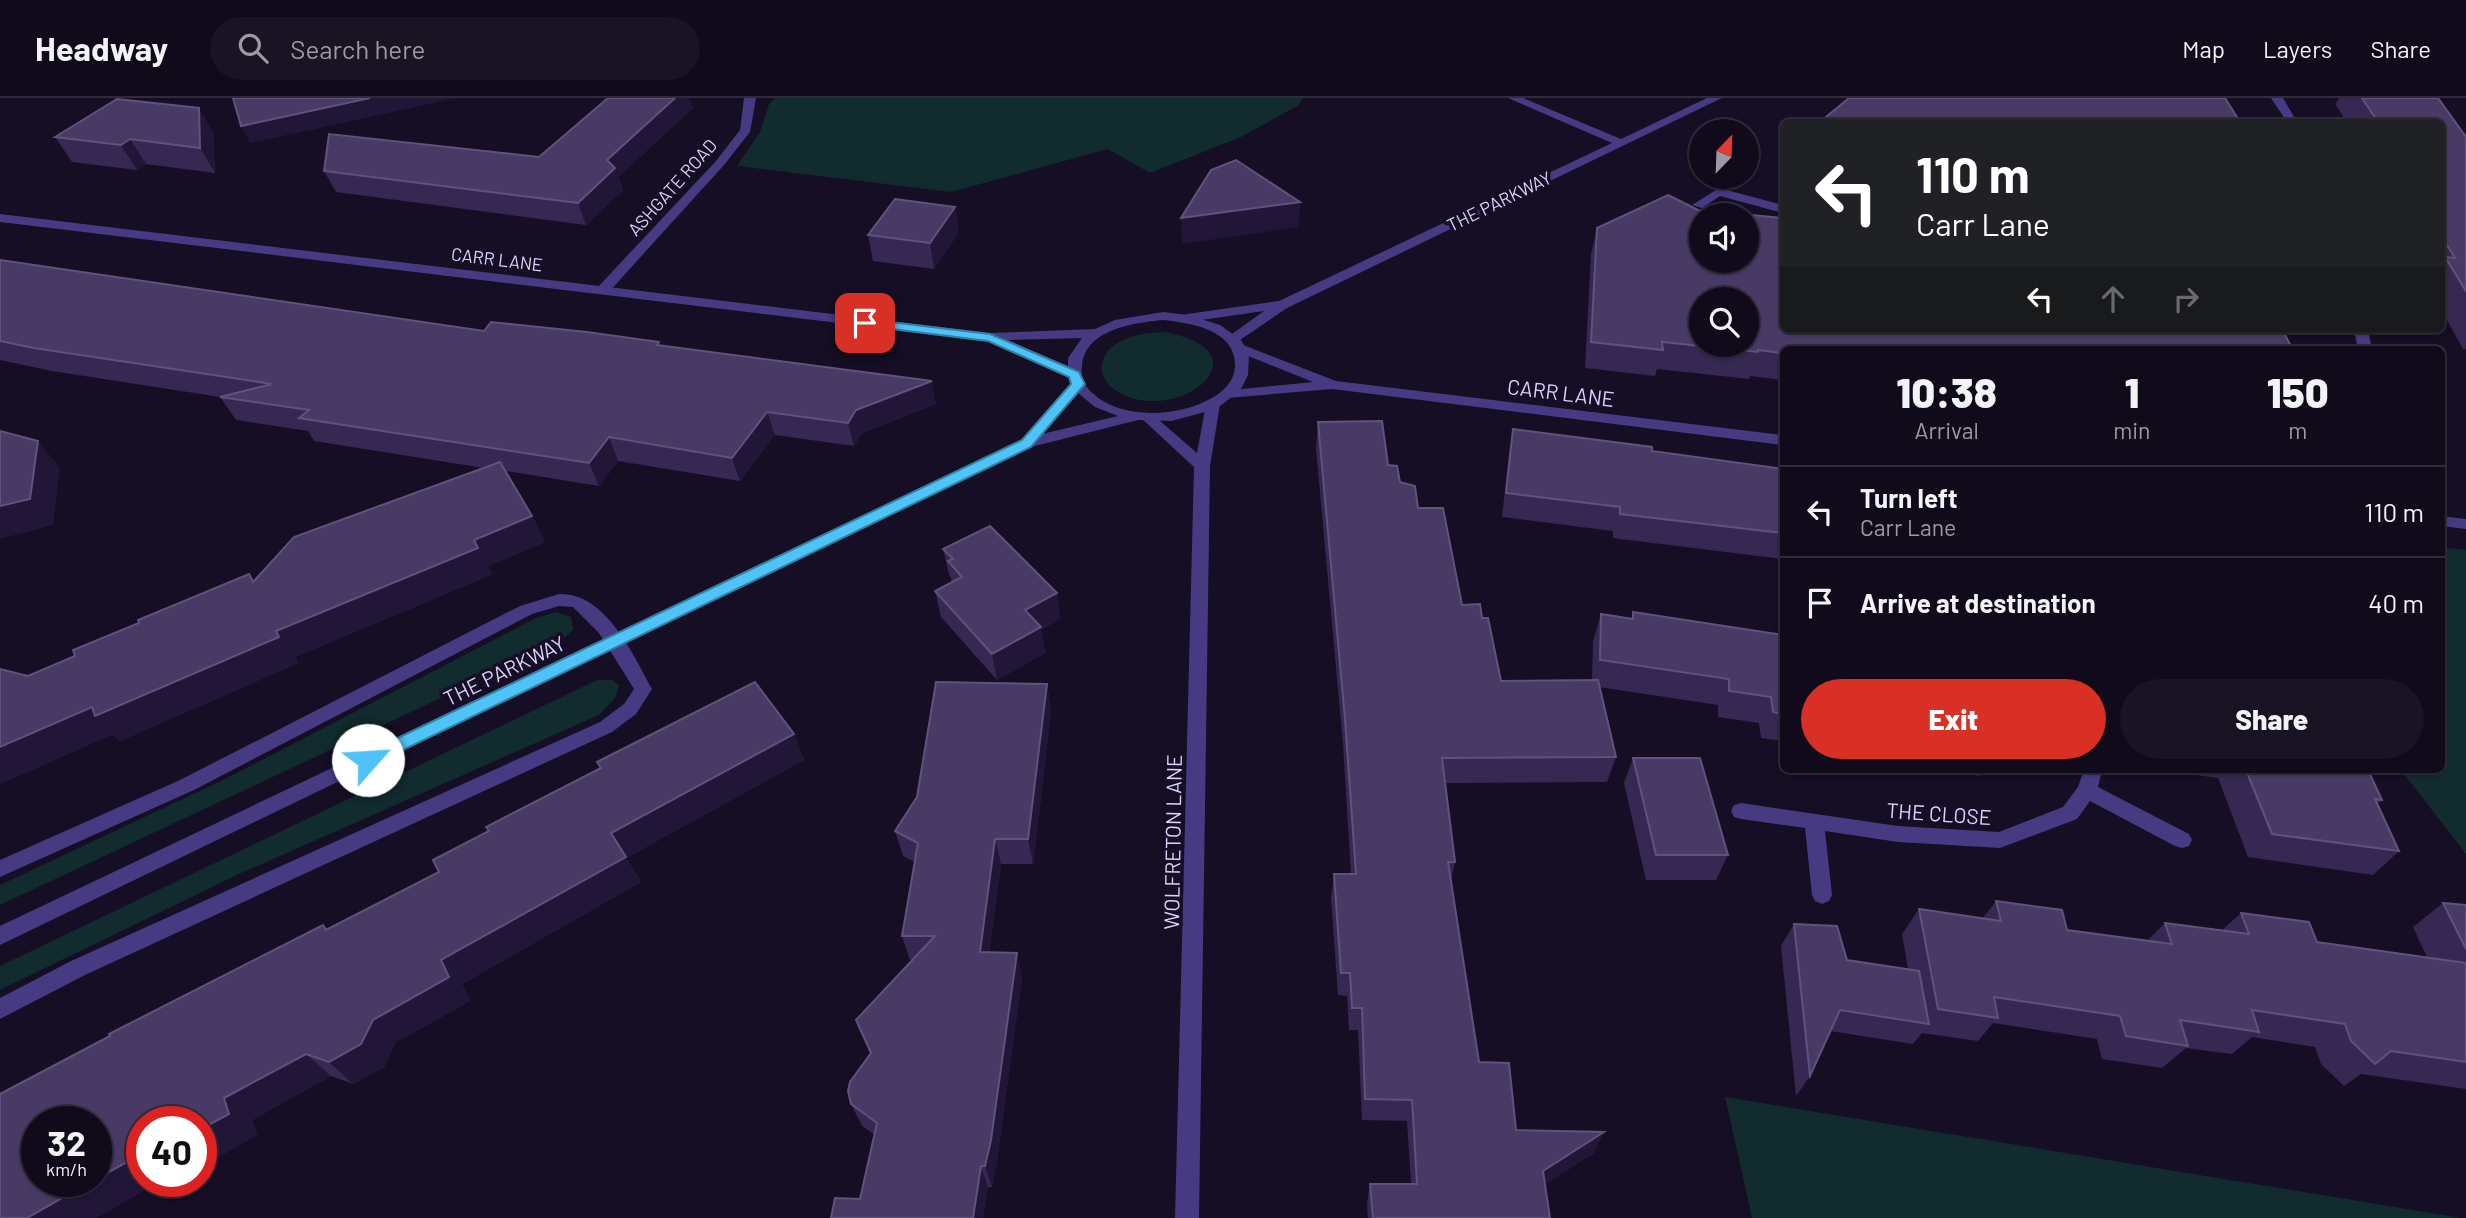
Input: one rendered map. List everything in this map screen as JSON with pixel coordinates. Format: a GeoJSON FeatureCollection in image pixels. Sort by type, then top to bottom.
{"type":"FeatureCollection","features":[{"type":"Feature","properties":{"kind":"street","name":"ASHGATE ROAD"},"geometry":{"type":"LineString","coordinates":[[602,292],[720,163],[746,130],[750,98]]}},
{"type":"Feature","properties":{"kind":"street"},"geometry":{"type":"LineString","coordinates":[[1514,98],[1621,143]]}},
{"type":"Feature","properties":{"kind":"street","name":"THE PARKWAY"},"geometry":{"type":"LineString","coordinates":[[1235,343],[1282,305],[1716,98]]}},
{"type":"Feature","properties":{"kind":"street"},"geometry":{"type":"LineString","coordinates":[[2277,98],[2290,119]]}},
{"type":"Feature","properties":{"kind":"street"},"geometry":{"type":"LineString","coordinates":[[1701,203],[1719,192],[1753,203]]}},
{"type":"Feature","properties":{"kind":"street"},"geometry":{"type":"LineString","coordinates":[[1759,204],[1780,208]]}},
{"type":"Feature","properties":{"kind":"street","name":"CARR LANE"},"geometry":{"type":"LineString","coordinates":[[0,218],[990,337],[1097,333]]}},
{"type":"Feature","properties":{"kind":"street","name":"THE PARKWAY"},"geometry":{"type":"LineString","coordinates":[[1187,318],[1282,305]]}},
{"type":"Feature","properties":{"kind":"street","name":"CARR LANE"},"geometry":{"type":"LineString","coordinates":[[1076,379],[1075,359],[1083,345],[1097,333],[1116,323],[1138,317],[1187,318],[1210,325],[1235,343],[1333,385]]}},
{"type":"Feature","properties":{"kind":"street","name":"CARR LANE"},"geometry":{"type":"LineString","coordinates":[[990,337],[1076,379],[1093,400],[1113,410],[1142,416],[1190,413],[1213,404],[1227,394],[1241,377],[1243,362],[1235,343]]}},
{"type":"Feature","properties":{"kind":"street","name":"THE PARKWAY"},"geometry":{"type":"LineString","coordinates":[[1026,443],[1076,379]]}},
{"type":"Feature","properties":{"kind":"street","name":"CARR LANE"},"geometry":{"type":"LineString","coordinates":[[1227,394],[1333,385],[1780,440]]}},
{"type":"Feature","properties":{"kind":"street","name":"WOLFRETON LANE"},"geometry":{"type":"LineString","coordinates":[[1187,1218],[1202,466],[1213,404]]}},
{"type":"Feature","properties":{"kind":"street"},"geometry":{"type":"LineString","coordinates":[[1142,416],[1202,466]]}},
{"type":"Feature","properties":{"kind":"street","name":"THE PARKWAY"},"geometry":{"type":"LineString","coordinates":[[0,936],[1026,443],[1142,416]]}},
{"type":"Feature","properties":{"kind":"street"},"geometry":{"type":"LineString","coordinates":[[2445,521],[2466,524]]}},
{"type":"Feature","properties":{"kind":"street"},"geometry":{"type":"LineString","coordinates":[[0,869],[187,785],[526,610],[555,600],[578,602],[598,621],[643,689],[630,709],[606,727],[116,951],[0,1009]]}},
{"type":"Feature","properties":{"kind":"street","name":"THE CLOSE"},"geometry":{"type":"LineString","coordinates":[[1741,811],[1898,834],[2000,840],[2070,813],[2087,790],[2092,773]]}},
{"type":"Feature","properties":{"kind":"street"},"geometry":{"type":"LineString","coordinates":[[2087,790],[2182,840]]}},
{"type":"Feature","properties":{"kind":"street"},"geometry":{"type":"LineString","coordinates":[[1814,823],[1822,895]]}},
{"type":"Feature","properties":{"kind":"green space"},"geometry":{"type":"Polygon","coordinates":[[[775,98],[1303,98],[1299,105],[1241,137],[1150,173],[1108,149],[951,192],[737,166],[760,132],[769,104],[775,98]]]}},
{"type":"Feature","properties":{"kind":"green space"},"geometry":{"type":"Polygon","coordinates":[[[1165,332],[1196,342],[1211,355],[1213,369],[1204,383],[1187,394],[1166,400],[1142,400],[1118,392],[1109,385],[1104,378],[1102,362],[1111,348],[1133,336],[1165,332]]]}},
{"type":"Feature","properties":{"kind":"green space"},"geometry":{"type":"Polygon","coordinates":[[[2445,547],[2466,550],[2466,854],[2403,773],[2445,773],[2445,547]]]}},
{"type":"Feature","properties":{"kind":"green space"},"geometry":{"type":"Polygon","coordinates":[[[557,612],[571,617],[573,630],[558,643],[0,905],[0,885],[223,780],[536,618],[557,612]]]}},
{"type":"Feature","properties":{"kind":"green space"},"geometry":{"type":"Polygon","coordinates":[[[597,680],[612,680],[619,685],[615,698],[599,715],[239,874],[0,990],[0,966],[597,680]]]}},
{"type":"Feature","properties":{"kind":"green space"},"geometry":{"type":"Polygon","coordinates":[[[1725,1097],[2462,1218],[1752,1218],[1725,1097]]]}},
{"type":"Feature","properties":{"kind":"building"},"geometry":{"type":"Polygon","coordinates":[[[233,98],[370,98],[241,126],[233,98]]]}},
{"type":"Feature","properties":{"kind":"building"},"geometry":{"type":"Polygon","coordinates":[[[608,98],[675,98],[607,160],[615,168],[578,203],[324,171],[329,134],[539,157],[608,98]]]}},
{"type":"Feature","properties":{"kind":"building"},"geometry":{"type":"Polygon","coordinates":[[[1849,98],[2225,98],[2238,119],[1824,119],[1849,98]]]}},
{"type":"Feature","properties":{"kind":"building"},"geometry":{"type":"Polygon","coordinates":[[[2362,98],[2438,98],[2466,137],[2466,291],[2445,257],[2455,258],[2445,242],[2445,119],[2376,119],[2362,98]]]}},
{"type":"Feature","properties":{"kind":"building"},"geometry":{"type":"Polygon","coordinates":[[[117,99],[199,108],[200,148],[130,139],[121,145],[55,137],[117,99]]]}},
{"type":"Feature","properties":{"kind":"building"},"geometry":{"type":"Polygon","coordinates":[[[1236,160],[1300,202],[1181,218],[1211,170],[1236,160]]]}},
{"type":"Feature","properties":{"kind":"building"},"geometry":{"type":"Polygon","coordinates":[[[1668,195],[1689,206],[1689,273],[1759,273],[1759,216],[1780,218],[1780,333],[2284,333],[2291,346],[1780,346],[1780,353],[1759,350],[1759,287],[1689,287],[1689,345],[1662,342],[1663,350],[1591,342],[1597,228],[1668,195]]]}},
{"type":"Feature","properties":{"kind":"building"},"geometry":{"type":"Polygon","coordinates":[[[895,199],[955,207],[930,243],[868,235],[895,199]]]}},
{"type":"Feature","properties":{"kind":"building"},"geometry":{"type":"Polygon","coordinates":[[[0,260],[484,331],[491,322],[587,332],[659,342],[657,345],[932,381],[856,410],[848,423],[767,412],[732,458],[609,437],[589,463],[299,418],[309,410],[220,397],[272,384],[0,341],[0,260]]]}},
{"type":"Feature","properties":{"kind":"building"},"geometry":{"type":"Polygon","coordinates":[[[1382,421],[1388,465],[1397,466],[1400,482],[1415,486],[1418,508],[1443,508],[1462,605],[1480,604],[1482,618],[1488,618],[1501,681],[1598,680],[1616,757],[1442,758],[1455,862],[1448,862],[1479,1062],[1509,1063],[1516,1130],[1604,1132],[1543,1171],[1550,1218],[1373,1218],[1370,1184],[1417,1184],[1412,1100],[1365,1099],[1362,1008],[1352,1008],[1350,973],[1341,973],[1334,874],[1356,874],[1318,422],[1382,421]]]}},
{"type":"Feature","properties":{"kind":"building"},"geometry":{"type":"Polygon","coordinates":[[[1513,429],[1652,447],[1652,451],[1780,469],[1780,533],[1620,514],[1620,507],[1506,493],[1513,429]]]}},
{"type":"Feature","properties":{"kind":"building"},"geometry":{"type":"Polygon","coordinates":[[[0,431],[38,441],[30,499],[0,506],[0,431]]]}},
{"type":"Feature","properties":{"kind":"building"},"geometry":{"type":"Polygon","coordinates":[[[500,462],[532,516],[474,540],[478,548],[276,631],[279,637],[95,716],[92,707],[0,747],[0,669],[28,676],[75,656],[73,650],[139,623],[138,620],[249,574],[253,582],[294,537],[500,462]]]}},
{"type":"Feature","properties":{"kind":"building"},"geometry":{"type":"Polygon","coordinates":[[[990,526],[1057,593],[1025,610],[1041,627],[992,654],[935,591],[962,577],[948,561],[953,559],[943,549],[990,526]]]}},
{"type":"Feature","properties":{"kind":"building"},"geometry":{"type":"Polygon","coordinates":[[[1633,612],[1780,635],[1780,713],[1773,712],[1771,697],[1729,691],[1729,679],[1600,660],[1601,614],[1633,619],[1633,612]]]}},
{"type":"Feature","properties":{"kind":"building"},"geometry":{"type":"Polygon","coordinates":[[[755,682],[794,734],[611,833],[626,857],[441,960],[449,977],[373,1020],[361,1044],[329,1062],[306,1054],[224,1098],[229,1114],[217,1120],[217,1106],[126,1106],[126,1163],[112,1170],[112,1106],[21,1106],[21,1197],[64,1197],[27,1218],[0,1218],[0,1094],[110,1036],[109,1034],[323,925],[326,930],[439,872],[433,860],[489,831],[486,827],[601,768],[597,762],[755,682]]]}},
{"type":"Feature","properties":{"kind":"building"},"geometry":{"type":"Polygon","coordinates":[[[936,682],[1047,684],[1028,839],[995,839],[980,952],[1017,953],[991,1140],[985,1166],[981,1166],[973,1218],[831,1218],[835,1198],[860,1199],[877,1123],[851,1104],[848,1091],[850,1082],[871,1053],[856,1020],[935,936],[902,936],[918,843],[895,831],[917,797],[936,682]]]}},
{"type":"Feature","properties":{"kind":"building"},"geometry":{"type":"Polygon","coordinates":[[[1633,758],[1700,758],[1728,855],[1656,855],[1633,758]]]}},
{"type":"Feature","properties":{"kind":"building"},"geometry":{"type":"Polygon","coordinates":[[[2247,773],[2369,773],[2382,800],[2375,799],[2399,851],[2272,834],[2247,773]]]}},
{"type":"Feature","properties":{"kind":"building"},"geometry":{"type":"Polygon","coordinates":[[[1996,901],[2062,910],[2067,930],[2172,944],[2165,923],[2249,934],[2241,913],[2309,922],[2317,942],[2466,963],[2466,1062],[2391,1051],[2375,1064],[2351,1041],[2345,1024],[2252,1010],[2259,1032],[2180,1020],[2188,1046],[2126,1036],[2120,1016],[1994,997],[1998,1018],[1938,1009],[1919,909],[2001,921],[1996,901]]]}},
{"type":"Feature","properties":{"kind":"building"},"geometry":{"type":"Polygon","coordinates":[[[2443,903],[2466,905],[2466,949],[2443,903]]]}},
{"type":"Feature","properties":{"kind":"building"},"geometry":{"type":"Polygon","coordinates":[[[1794,924],[1837,926],[1847,960],[1919,971],[1929,1024],[1840,1010],[1810,1076],[1794,924]]]}},
{"type":"Feature","properties":{"kind":"route"},"geometry":{"type":"LineString","coordinates":[[368,760],[1026,443],[1078,384],[1074,374],[990,337],[865,323]]}}]}
